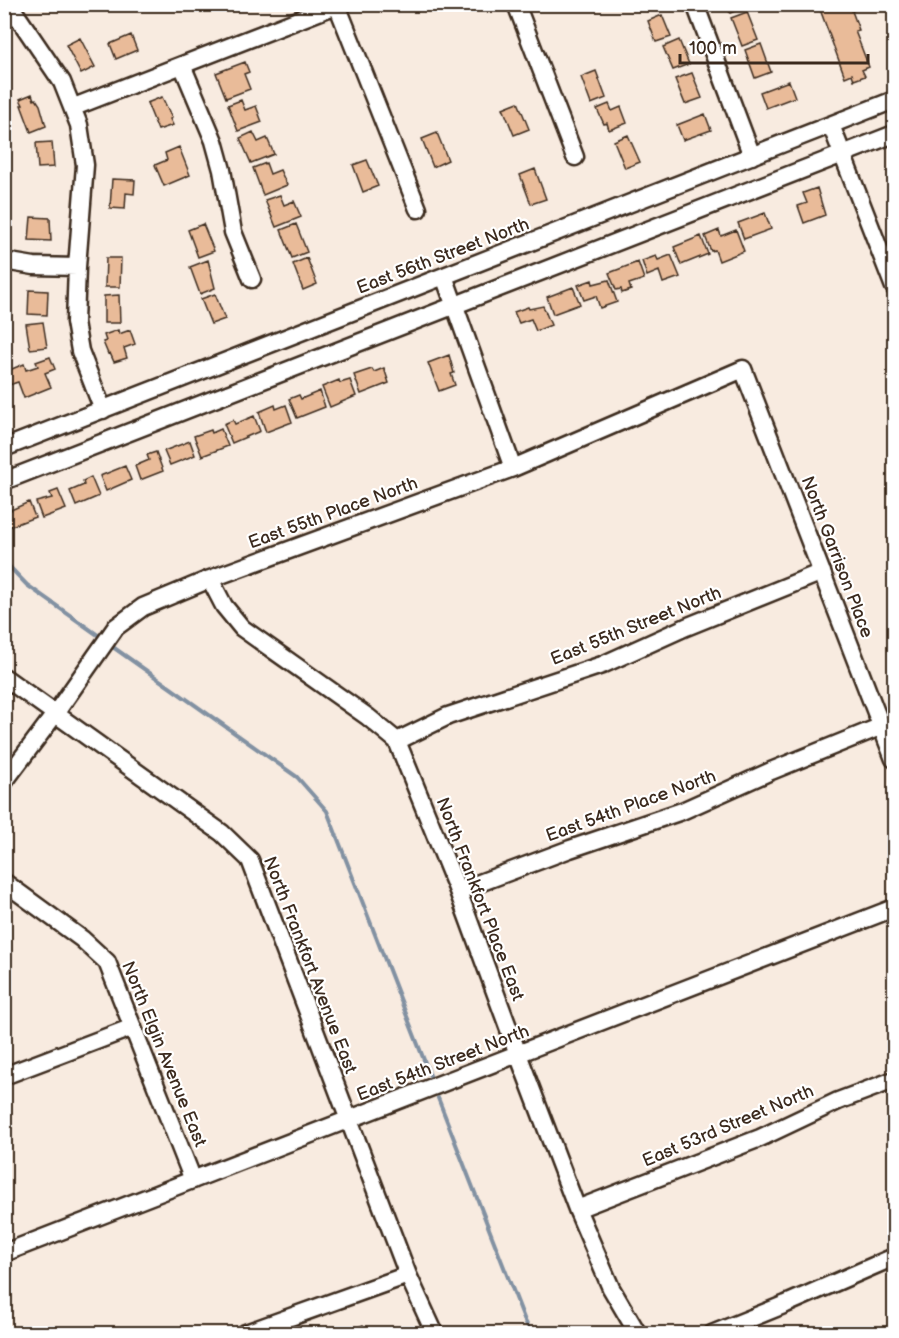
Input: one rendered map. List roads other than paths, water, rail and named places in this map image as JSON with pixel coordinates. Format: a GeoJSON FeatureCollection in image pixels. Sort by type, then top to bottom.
{"type":"FeatureCollection","features":[{"type":"Feature","properties":{"kind":"street"},"geometry":{"type":"LineString","coordinates":[[9,4],[62,82],[74,106],[83,140],[85,165],[76,267],[75,322],[80,351],[103,410]]}},
{"type":"Feature","properties":{"kind":"street"},"geometry":{"type":"LineString","coordinates":[[516,4],[575,157]]}},
{"type":"Feature","properties":{"kind":"street"},"geometry":{"type":"LineString","coordinates":[[694,4],[752,156]]}},
{"type":"Feature","properties":{"kind":"street"},"geometry":{"type":"LineString","coordinates":[[74,106],[338,5],[418,209]]}},
{"type":"Feature","properties":{"kind":"street"},"geometry":{"type":"LineString","coordinates":[[182,65],[214,141],[234,232],[252,279]]}},
{"type":"Feature","properties":{"kind":"street","name":"East 56th Street North"},"geometry":{"type":"LineString","coordinates":[[4,448],[894,100]]}},
{"type":"Feature","properties":{"kind":"street"},"geometry":{"type":"LineString","coordinates":[[831,125],[894,287]]}},
{"type":"Feature","properties":{"kind":"street"},"geometry":{"type":"LineString","coordinates":[[6,477],[894,134]]}},
{"type":"Feature","properties":{"kind":"street"},"geometry":{"type":"LineString","coordinates":[[4,261],[34,266],[76,267]]}},
{"type":"Feature","properties":{"kind":"street"},"geometry":{"type":"LineString","coordinates":[[444,276],[513,468]]}},
{"type":"Feature","properties":{"kind":"street","name":"East 55th Place North"},"geometry":{"type":"LineString","coordinates":[[4,782],[116,627],[143,607],[210,579],[513,468],[743,369]]}},
{"type":"Feature","properties":{"kind":"street","name":"North Garrison Place"},"geometry":{"type":"LineString","coordinates":[[743,369],[894,759]]}},
{"type":"Feature","properties":{"kind":"street","name":"East 55th Street North"},"geometry":{"type":"LineString","coordinates":[[397,741],[448,716],[602,665],[686,627],[822,572]]}},
{"type":"Feature","properties":{"kind":"street","name":"North Frankfort Place East"},"geometry":{"type":"LineString","coordinates":[[210,579],[224,606],[242,628],[368,717],[397,741],[458,891],[577,1209],[611,1288],[638,1334]]}},
{"type":"Feature","properties":{"kind":"street","name":"North Frankfort Avenue East"},"geometry":{"type":"LineString","coordinates":[[4,677],[222,833],[250,861],[408,1275],[435,1334]]}},
{"type":"Feature","properties":{"kind":"street","name":"East 54th Place North"},"geometry":{"type":"LineString","coordinates":[[458,891],[570,849],[682,811],[771,771],[882,726]]}},
{"type":"Feature","properties":{"kind":"street","name":"North Elgin Avenue East"},"geometry":{"type":"LineString","coordinates":[[4,882],[82,939],[107,962],[193,1180]]}},
{"type":"Feature","properties":{"kind":"street","name":"East 54th Street North"},"geometry":{"type":"LineString","coordinates":[[4,1253],[894,908]]}},
{"type":"Feature","properties":{"kind":"street"},"geometry":{"type":"LineString","coordinates":[[4,1076],[133,1027]]}},
{"type":"Feature","properties":{"kind":"street","name":"East 53rd Street North"},"geometry":{"type":"LineString","coordinates":[[577,1209],[760,1138],[838,1101],[894,1080]]}},
{"type":"Feature","properties":{"kind":"street"},"geometry":{"type":"LineString","coordinates":[[712,1334],[894,1257]]}},
{"type":"Feature","properties":{"kind":"street"},"geometry":{"type":"LineString","coordinates":[[243,1334],[408,1275]]}},
{"type":"Feature","properties":{"kind":"waterway"},"geometry":{"type":"LineString","coordinates":[[4,561],[27,585],[102,638]]}},
{"type":"Feature","properties":{"kind":"waterway"},"geometry":{"type":"LineString","coordinates":[[110,645],[297,777],[327,811],[431,1078]]}},
{"type":"Feature","properties":{"kind":"waterway"},"geometry":{"type":"LineString","coordinates":[[438,1098],[532,1334]]}}]}
